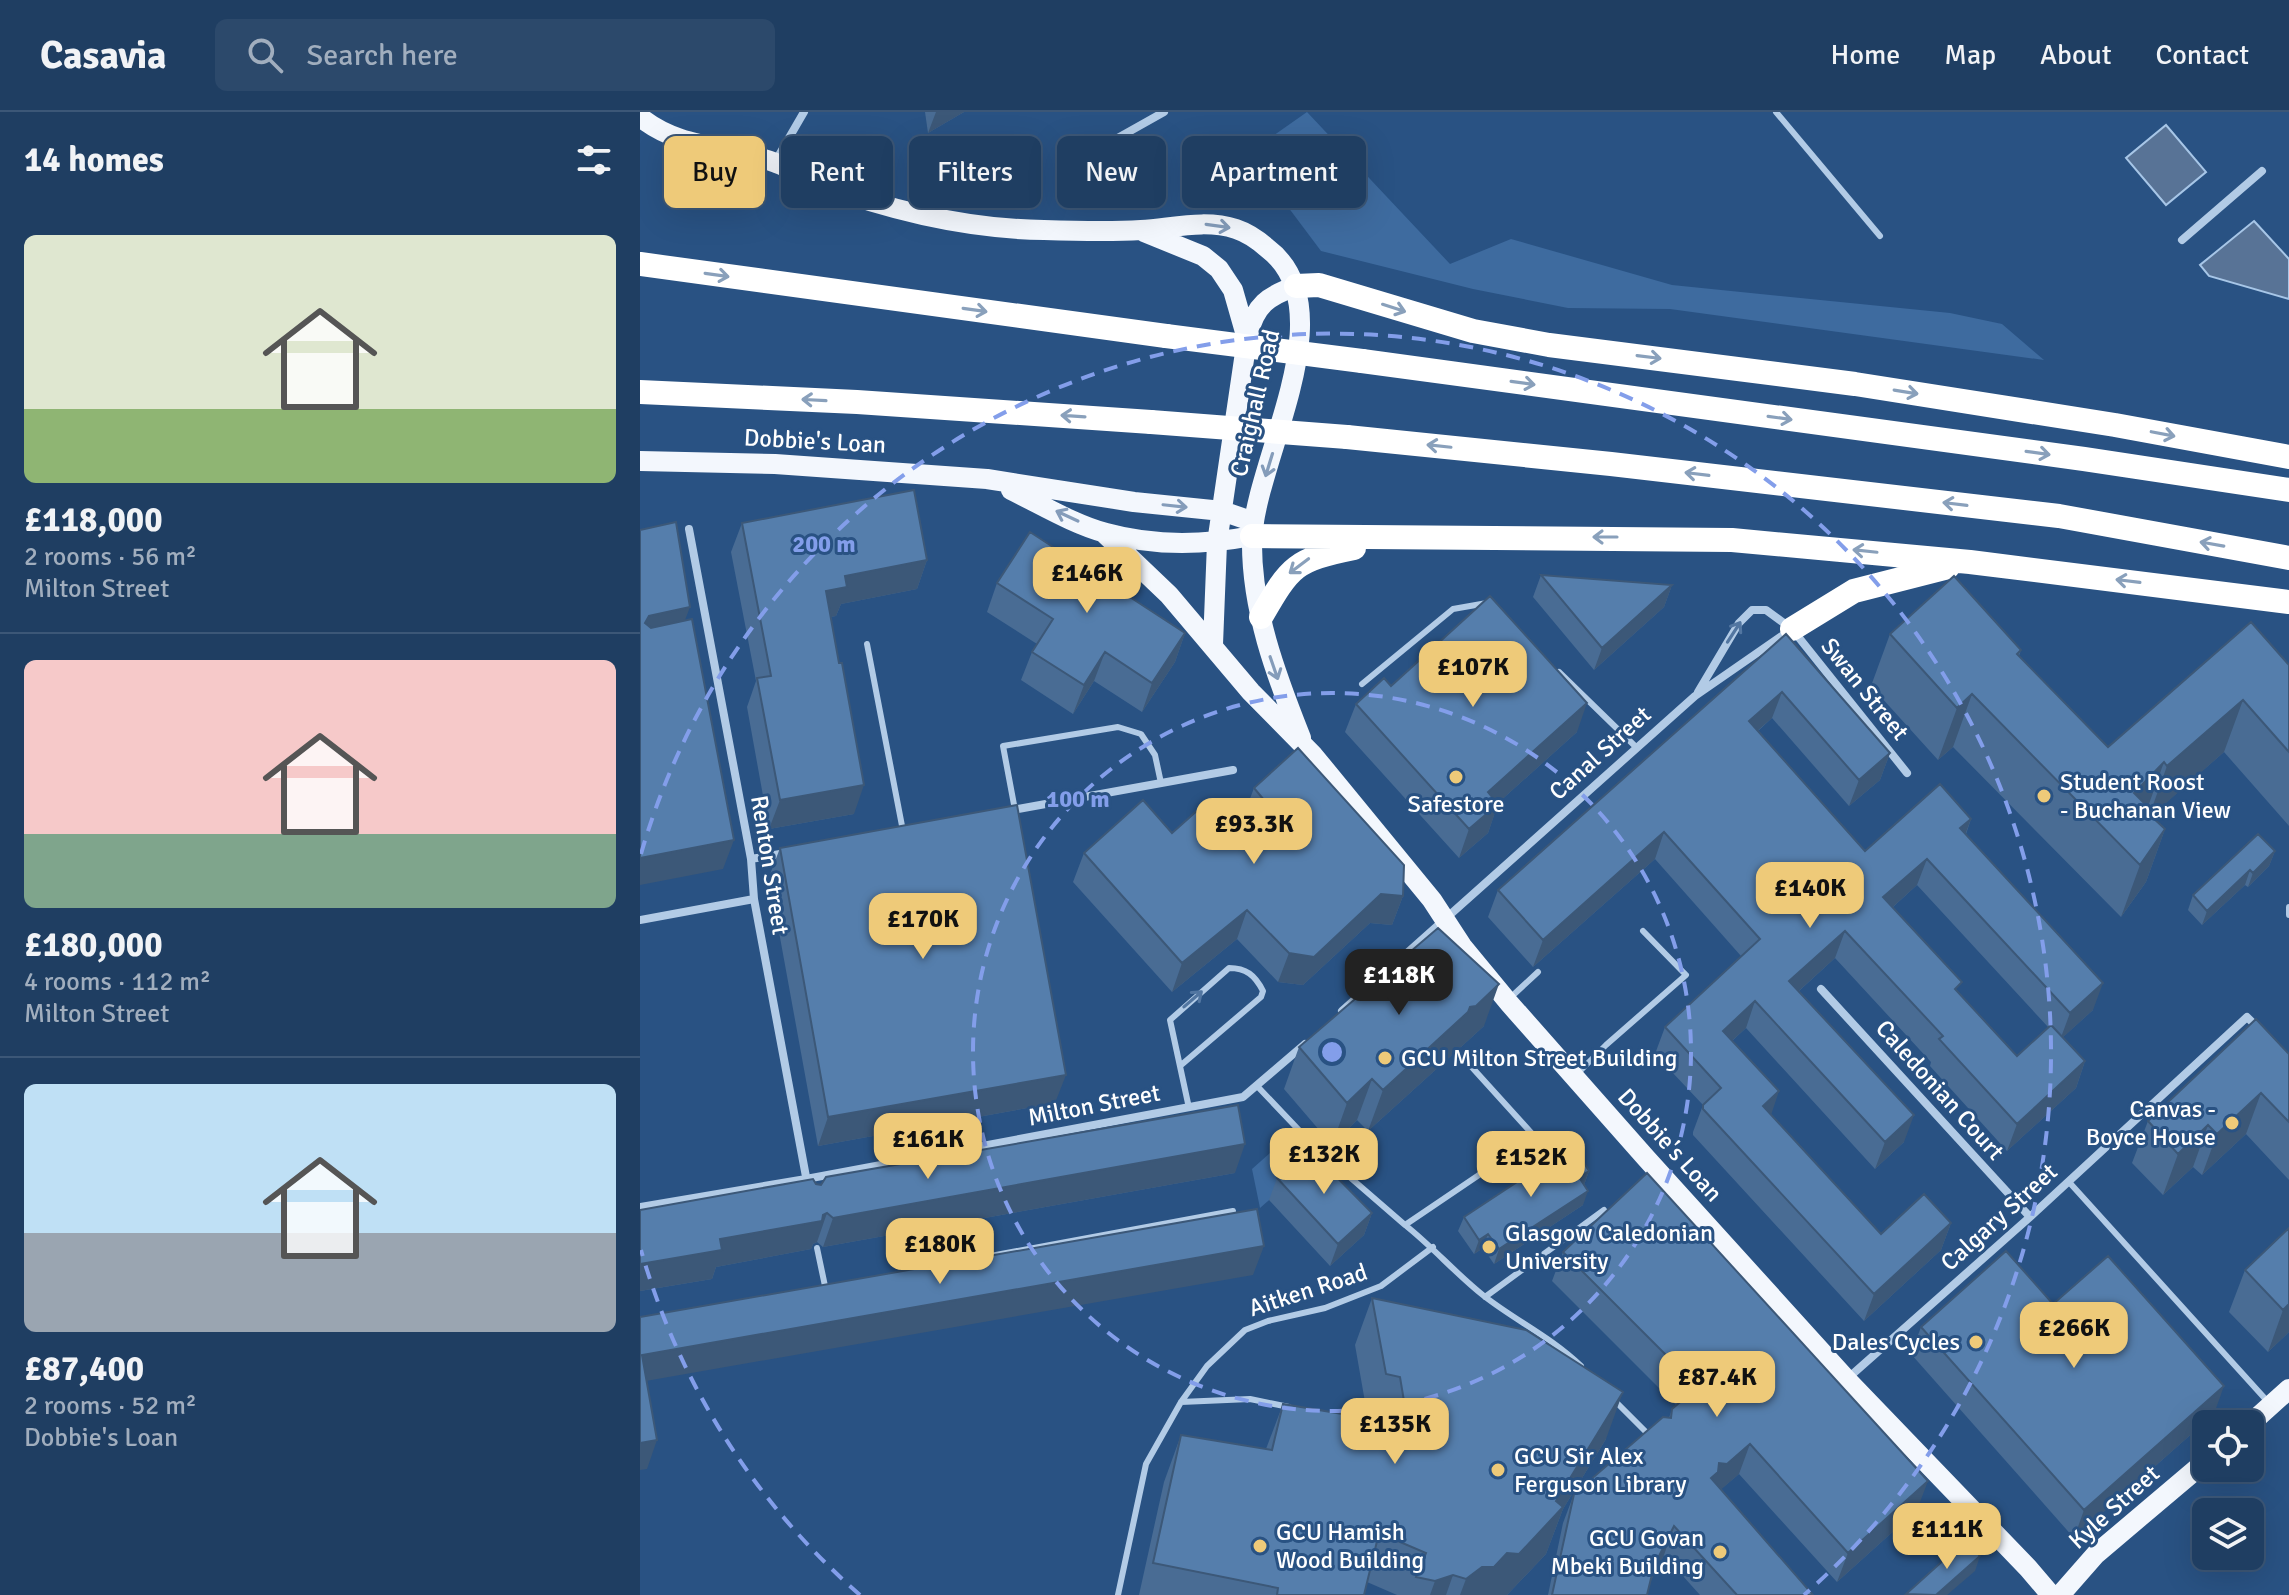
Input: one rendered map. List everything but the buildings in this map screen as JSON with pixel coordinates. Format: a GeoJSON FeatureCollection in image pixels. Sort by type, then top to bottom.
{"type":"FeatureCollection","features":[{"type":"Feature","properties":{"kind":"highway"},"geometry":{"type":"LineString","coordinates":[[640,264],[2053,455],[2289,490]]}},
{"type":"Feature","properties":{"kind":"highway"},"geometry":{"type":"LineString","coordinates":[[1308,286],[1473,331],[1549,345],[1870,386],[2115,425],[2289,457]]}},
{"type":"Feature","properties":{"kind":"highway"},"geometry":{"type":"LineString","coordinates":[[648,391],[1347,437],[2059,516],[2289,558]]}},
{"type":"Feature","properties":{"kind":"highway"},"geometry":{"type":"LineString","coordinates":[[1253,529],[1400,539],[1567,537],[1732,540],[1970,562],[2289,602]]}},
{"type":"Feature","properties":{"kind":"highway"},"geometry":{"type":"LineString","coordinates":[[1261,617],[1276,590],[1300,563],[1315,556],[1400,539]]}},
{"type":"Feature","properties":{"kind":"highway"},"geometry":{"type":"LineString","coordinates":[[1792,629],[1854,591],[1970,562]]}},
{"type":"Feature","properties":{"kind":"main road","name":"Craighall Road"},"geometry":{"type":"LineString","coordinates":[[640,117],[676,139],[775,162],[817,183],[862,198],[954,220],[1040,230],[1140,230],[1213,223],[1239,229],[1275,253],[1308,286],[1300,305],[1300,342],[1253,529]]}},
{"type":"Feature","properties":{"kind":"main road","name":"Craighall Road"},"geometry":{"type":"LineString","coordinates":[[1140,230],[1203,256],[1219,269],[1233,290],[1247,339],[1222,511]]}},
{"type":"Feature","properties":{"kind":"main road"},"geometry":{"type":"LineString","coordinates":[[1247,339],[1257,309],[1281,291],[1308,286]]}},
{"type":"Feature","properties":{"kind":"main road","name":"Dobbie's Loan"},"geometry":{"type":"LineString","coordinates":[[640,461],[791,465],[987,479],[1134,502],[1222,511],[1253,529]]}},
{"type":"Feature","properties":{"kind":"main road","name":"Dobbie's Loan"},"geometry":{"type":"LineString","coordinates":[[987,479],[1104,533],[1163,541],[1217,543],[1253,529]]}},
{"type":"Feature","properties":{"kind":"main road"},"geometry":{"type":"LineString","coordinates":[[1213,644],[1217,543],[1222,511]]}},
{"type":"Feature","properties":{"kind":"main road","name":"Dobbie's Loan"},"geometry":{"type":"LineString","coordinates":[[1253,529],[1253,564],[1261,617],[1277,679],[1304,747]]}},
{"type":"Feature","properties":{"kind":"main road","name":"Dobbie's Loan"},"geometry":{"type":"LineString","coordinates":[[1104,533],[1169,595],[1251,692],[1304,747],[1432,900],[1462,946],[1574,1077],[1847,1380],[2051,1595]]}},
{"type":"Feature","properties":{"kind":"main road"},"geometry":{"type":"LineString","coordinates":[[2264,1412],[2289,1389]]}},
{"type":"Feature","properties":{"kind":"main road","name":"Kyle Street"},"geometry":{"type":"LineString","coordinates":[[2060,1595],[2096,1554],[2192,1473]]}},
{"type":"Feature","properties":{"kind":"street"},"geometry":{"type":"LineString","coordinates":[[775,162],[804,112]]}},
{"type":"Feature","properties":{"kind":"street"},"geometry":{"type":"LineString","coordinates":[[1121,136],[1164,112]]}},
{"type":"Feature","properties":{"kind":"street"},"geometry":{"type":"LineString","coordinates":[[2182,240],[2262,171]]}},
{"type":"Feature","properties":{"kind":"street","name":"Renton Street"},"geometry":{"type":"LineString","coordinates":[[689,529],[751,859],[754,899],[807,1193]]}},
{"type":"Feature","properties":{"kind":"street"},"geometry":{"type":"LineString","coordinates":[[1695,696],[1739,623],[1752,610],[1766,610],[1792,629]]}},
{"type":"Feature","properties":{"kind":"street","name":"Canal Street"},"geometry":{"type":"LineString","coordinates":[[1445,919],[1695,696],[1792,629]]}},
{"type":"Feature","properties":{"kind":"street","name":"Swan Street"},"geometry":{"type":"LineString","coordinates":[[1792,629],[1907,773]]}},
{"type":"Feature","properties":{"kind":"street"},"geometry":{"type":"LineString","coordinates":[[1001,813],[1233,770]]}},
{"type":"Feature","properties":{"kind":"street"},"geometry":{"type":"LineString","coordinates":[[887,834],[917,828]]}},
{"type":"Feature","properties":{"kind":"street"},"geometry":{"type":"LineString","coordinates":[[751,859],[796,851]]}},
{"type":"Feature","properties":{"kind":"street"},"geometry":{"type":"LineString","coordinates":[[640,920],[754,899]]}},
{"type":"Feature","properties":{"kind":"street"},"geometry":{"type":"LineString","coordinates":[[1339,1014],[1445,919]]}},
{"type":"Feature","properties":{"kind":"street","name":"Caledonian Court"},"geometry":{"type":"LineString","coordinates":[[1821,989],[2030,1217]]}},
{"type":"Feature","properties":{"kind":"street","name":"Calgary Street"},"geometry":{"type":"LineString","coordinates":[[1847,1380],[2069,1182],[2247,1017],[2268,1039]]}},
{"type":"Feature","properties":{"kind":"street","name":"Milton Street"},"geometry":{"type":"LineString","coordinates":[[640,1207],[1243,1097],[1315,1035]]}},
{"type":"Feature","properties":{"kind":"lane"},"geometry":{"type":"LineString","coordinates":[[1776,112],[1880,236]]}},
{"type":"Feature","properties":{"kind":"lane"},"geometry":{"type":"LineString","coordinates":[[1362,684],[1453,609],[1488,603],[1499,614]]}},
{"type":"Feature","properties":{"kind":"lane"},"geometry":{"type":"LineString","coordinates":[[695,639],[709,636]]}},
{"type":"Feature","properties":{"kind":"lane"},"geometry":{"type":"LineString","coordinates":[[867,644],[903,831]]}},
{"type":"Feature","properties":{"kind":"lane"},"geometry":{"type":"LineString","coordinates":[[1556,670],[1637,748]]}},
{"type":"Feature","properties":{"kind":"lane"},"geometry":{"type":"LineString","coordinates":[[1015,810],[1003,746],[1118,727],[1141,734],[1155,755],[1161,783]]}},
{"type":"Feature","properties":{"kind":"lane"},"geometry":{"type":"LineString","coordinates":[[2289,907],[2289,915]]}},
{"type":"Feature","properties":{"kind":"lane"},"geometry":{"type":"LineString","coordinates":[[1574,1077],[1686,975],[1643,931]]}},
{"type":"Feature","properties":{"kind":"lane"},"geometry":{"type":"LineString","coordinates":[[1180,1066],[1261,997],[1263,991],[1258,980],[1248,971],[1229,968],[1170,1020],[1189,1108]]}},
{"type":"Feature","properties":{"kind":"lane"},"geometry":{"type":"LineString","coordinates":[[1507,1000],[1538,972]]}},
{"type":"Feature","properties":{"kind":"lane"},"geometry":{"type":"LineString","coordinates":[[1405,1225],[1535,1137],[1459,1053]]}},
{"type":"Feature","properties":{"kind":"lane"},"geometry":{"type":"LineString","coordinates":[[1258,1087],[1315,1147],[1433,1247],[1485,1297],[1567,1353],[1590,1375]]}},
{"type":"Feature","properties":{"kind":"lane"},"geometry":{"type":"LineString","coordinates":[[2069,1182],[2271,1406]]}},
{"type":"Feature","properties":{"kind":"lane"},"geometry":{"type":"LineString","coordinates":[[1485,1297],[1604,1210]]}},
{"type":"Feature","properties":{"kind":"lane"},"geometry":{"type":"LineString","coordinates":[[966,1260],[1233,1211]]}},
{"type":"Feature","properties":{"kind":"lane","name":"Aitken Road"},"geometry":{"type":"LineString","coordinates":[[1118,1595],[1146,1464],[1181,1402],[1207,1366],[1245,1330],[1268,1321],[1325,1308],[1381,1286],[1433,1247]]}},
{"type":"Feature","properties":{"kind":"lane"},"geometry":{"type":"LineString","coordinates":[[817,1248],[825,1286]]}},
{"type":"Feature","properties":{"kind":"lane"},"geometry":{"type":"LineString","coordinates":[[810,1289],[841,1283]]}},
{"type":"Feature","properties":{"kind":"lane"},"geometry":{"type":"LineString","coordinates":[[1612,1398],[1657,1442]]}},
{"type":"Feature","properties":{"kind":"lane"},"geometry":{"type":"LineString","coordinates":[[1181,1402],[1250,1399],[1291,1408]]}},
{"type":"Feature","properties":{"kind":"shaded area"},"geometry":{"type":"Polygon","coordinates":[[[1307,112],[1330,136],[1273,136],[1307,112]]]}},
{"type":"Feature","properties":{"kind":"shaded area"},"geometry":{"type":"Polygon","coordinates":[[[2166,125],[2206,172],[2166,205],[2126,158],[2166,125]]]}},
{"type":"Feature","properties":{"kind":"shaded area"},"geometry":{"type":"Polygon","coordinates":[[[1366,175],[1450,264],[1511,239],[1672,285],[1950,313],[2002,324],[2044,360],[1670,309],[1568,308],[1473,289],[1321,251],[1289,208],[1366,208],[1366,175]]]}},
{"type":"Feature","properties":{"kind":"shaded area"},"geometry":{"type":"Polygon","coordinates":[[[2254,221],[2289,259],[2289,299],[2209,276],[2200,265],[2254,221]]]}},
{"type":"Feature","properties":{"kind":"shaded area"},"geometry":{"type":"Polygon","coordinates":[[[1278,1146],[1302,1171],[1260,1208],[1252,1169],[1278,1146]]]}},
{"type":"Feature","properties":{"kind":"place","name":"Safestore"},"geometry":{"type":"Point","coordinates":[1456,777]}},
{"type":"Feature","properties":{"kind":"place","name":"Student Roost - Buchanan View"},"geometry":{"type":"Point","coordinates":[2044,796]}},
{"type":"Feature","properties":{"kind":"place","name":"GCU Milton Street Building"},"geometry":{"type":"Point","coordinates":[1385,1058]}},
{"type":"Feature","properties":{"kind":"place","name":"Canvas - Boyce House"},"geometry":{"type":"Point","coordinates":[2232,1123]}},
{"type":"Feature","properties":{"kind":"place","name":"Glasgow Caledonian University"},"geometry":{"type":"Point","coordinates":[1489,1247]}},
{"type":"Feature","properties":{"kind":"place","name":"Dales Cycles"},"geometry":{"type":"Point","coordinates":[1976,1342]}},
{"type":"Feature","properties":{"kind":"place","name":"GCU Sir Alex Ferguson Library"},"geometry":{"type":"Point","coordinates":[1498,1470]}},
{"type":"Feature","properties":{"kind":"place","name":"GCU Hamish Wood Building"},"geometry":{"type":"Point","coordinates":[1260,1546]}},
{"type":"Feature","properties":{"kind":"place","name":"GCU Govan Mbeki Building"},"geometry":{"type":"Point","coordinates":[1720,1552]}}]}
